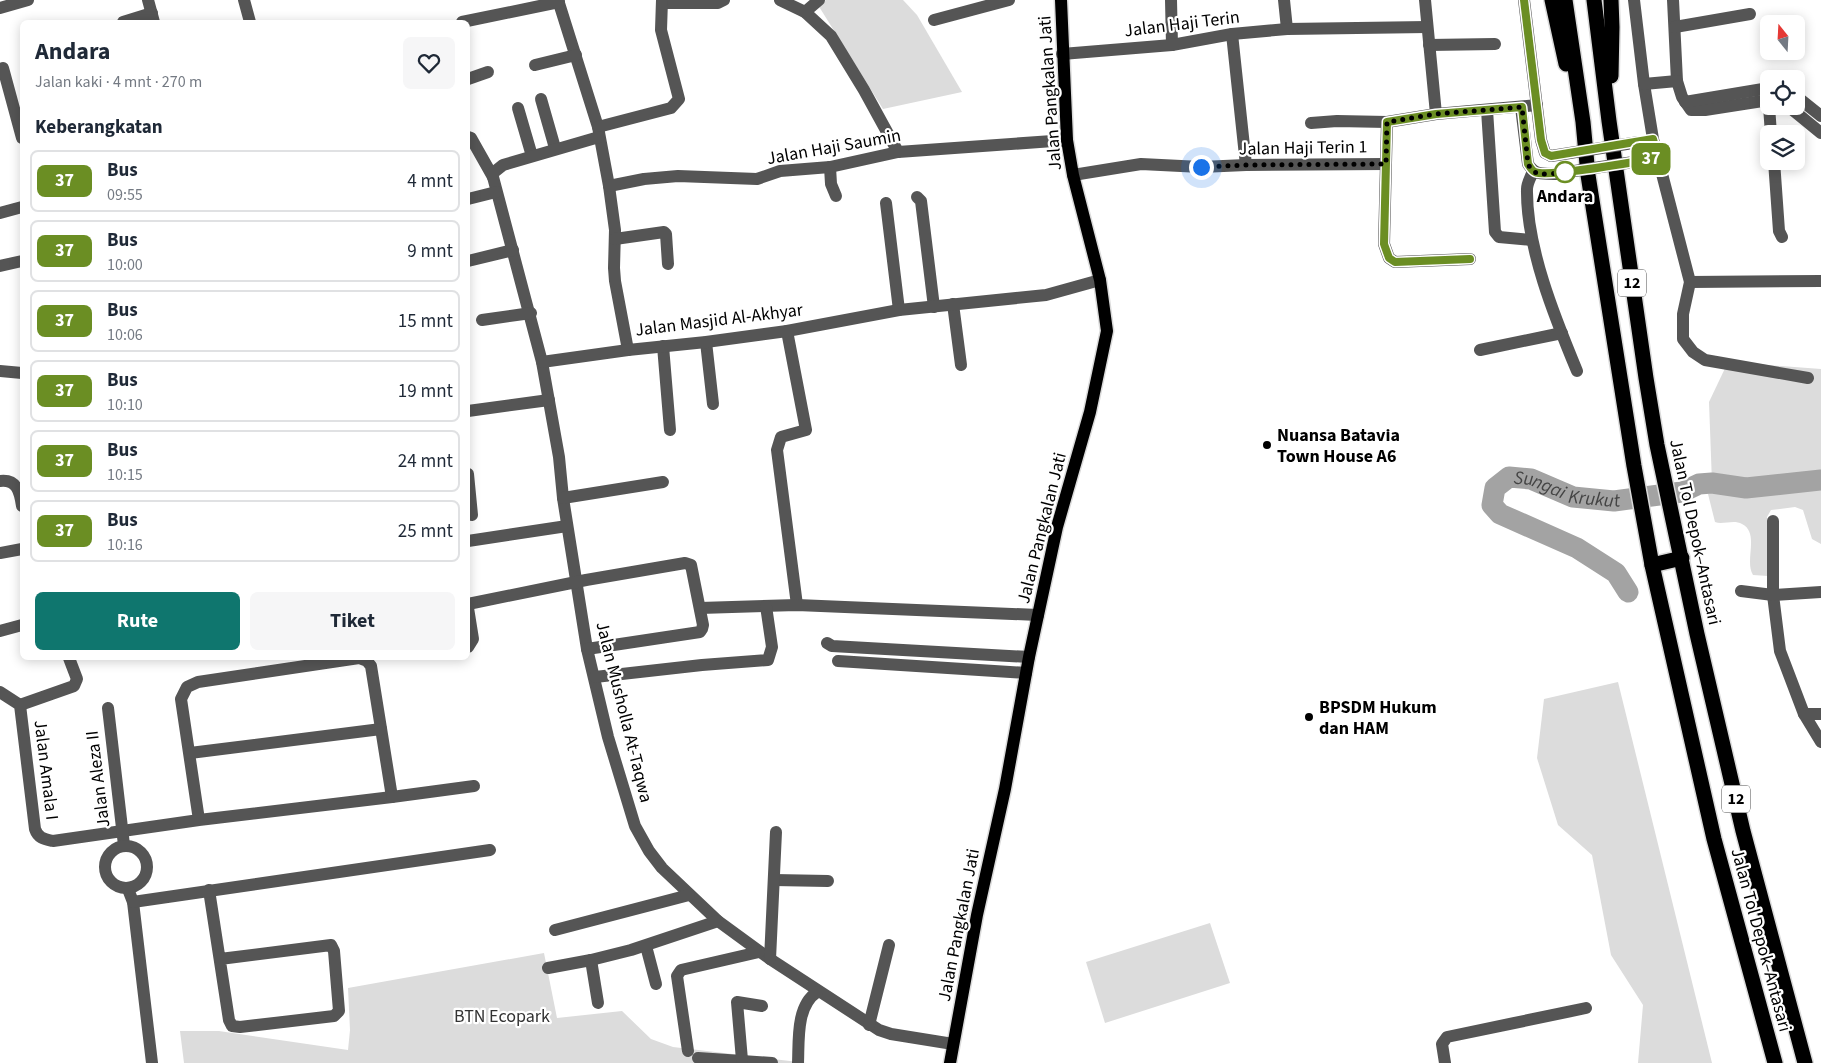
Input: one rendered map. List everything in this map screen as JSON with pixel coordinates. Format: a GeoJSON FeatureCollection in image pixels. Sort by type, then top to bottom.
{"type":"FeatureCollection","features":[{"type":"Feature","properties":{"kind":"highway"},"geometry":{"type":"LineString","coordinates":[[1552,0],[1558,30],[1583,122]]}},
{"type":"Feature","properties":{"kind":"highway","name":"Jalan Tol Depok–Antasari"},"geometry":{"type":"LineString","coordinates":[[1565,0],[1583,122],[1588,175],[1648,546],[1714,838],[1775,1063]]}},
{"type":"Feature","properties":{"kind":"highway","name":"Jalan Tol Depok–Antasari"},"geometry":{"type":"LineString","coordinates":[[1594,0],[1609,121],[1657,445],[1743,830],[1806,1063]]}},
{"type":"Feature","properties":{"kind":"highway"},"geometry":{"type":"LineString","coordinates":[[1609,121],[1611,0]]}},
{"type":"Feature","properties":{"kind":"highway"},"geometry":{"type":"LineString","coordinates":[[1652,565],[1682,558]]}},
{"type":"Feature","properties":{"kind":"main road","name":"Jalan Pangkalan Jati"},"geometry":{"type":"LineString","coordinates":[[950,1063],[977,915],[1005,789],[1038,615],[1057,528],[1090,412],[1107,331],[1100,280],[1073,176],[1067,140],[1061,0]]}},
{"type":"Feature","properties":{"kind":"street"},"geometry":{"type":"LineString","coordinates":[[0,8],[28,0]]}},
{"type":"Feature","properties":{"kind":"street"},"geometry":{"type":"LineString","coordinates":[[138,20],[153,18],[148,0]]}},
{"type":"Feature","properties":{"kind":"street"},"geometry":{"type":"LineString","coordinates":[[244,0],[249,20]]}},
{"type":"Feature","properties":{"kind":"street"},"geometry":{"type":"LineString","coordinates":[[493,177],[493,173],[497,168],[671,108],[679,99],[661,30],[662,1],[718,2],[724,0]]}},
{"type":"Feature","properties":{"kind":"street"},"geometry":{"type":"LineString","coordinates":[[780,0],[805,12],[830,36],[864,90],[898,152]]}},
{"type":"Feature","properties":{"kind":"street"},"geometry":{"type":"LineString","coordinates":[[805,12],[819,0]]}},
{"type":"Feature","properties":{"kind":"street"},"geometry":{"type":"LineString","coordinates":[[934,20],[1009,0]]}},
{"type":"Feature","properties":{"kind":"street"},"geometry":{"type":"LineString","coordinates":[[1171,0],[1172,45]]}},
{"type":"Feature","properties":{"kind":"street"},"geometry":{"type":"LineString","coordinates":[[1284,0],[1287,29]]}},
{"type":"Feature","properties":{"kind":"street"},"geometry":{"type":"LineString","coordinates":[[1425,0],[1436,114]]}},
{"type":"Feature","properties":{"kind":"street"},"geometry":{"type":"LineString","coordinates":[[1524,0],[1536,105],[1541,140],[1545,153],[1551,156],[1653,139]]}},
{"type":"Feature","properties":{"kind":"street"},"geometry":{"type":"LineString","coordinates":[[1634,0],[1653,139],[1690,282],[1683,314],[1683,339],[1693,352],[1705,360],[1808,378]]}},
{"type":"Feature","properties":{"kind":"street"},"geometry":{"type":"LineString","coordinates":[[1673,0],[1677,81],[1685,102],[1691,110],[1706,110],[1760,101]]}},
{"type":"Feature","properties":{"kind":"street"},"geometry":{"type":"LineString","coordinates":[[470,20],[558,1],[598,132],[609,186],[615,239],[615,281],[628,350]]}},
{"type":"Feature","properties":{"kind":"street"},"geometry":{"type":"LineString","coordinates":[[1675,27],[1750,14]]}},
{"type":"Feature","properties":{"kind":"street","name":"Jalan Haji Terin"},"geometry":{"type":"LineString","coordinates":[[1062,54],[1172,45],[1232,34],[1287,29],[1427,27]]}},
{"type":"Feature","properties":{"kind":"street"},"geometry":{"type":"LineString","coordinates":[[1232,34],[1246,165]]}},
{"type":"Feature","properties":{"kind":"street"},"geometry":{"type":"LineString","coordinates":[[1430,45],[1495,44]]}},
{"type":"Feature","properties":{"kind":"street"},"geometry":{"type":"LineString","coordinates":[[535,64],[576,55]]}},
{"type":"Feature","properties":{"kind":"street"},"geometry":{"type":"LineString","coordinates":[[3,68],[20,131]]}},
{"type":"Feature","properties":{"kind":"street"},"geometry":{"type":"LineString","coordinates":[[470,78],[488,72]]}},
{"type":"Feature","properties":{"kind":"street"},"geometry":{"type":"LineString","coordinates":[[1644,84],[1677,81]]}},
{"type":"Feature","properties":{"kind":"street"},"geometry":{"type":"LineString","coordinates":[[1685,102],[1760,90]]}},
{"type":"Feature","properties":{"kind":"street"},"geometry":{"type":"LineString","coordinates":[[541,99],[555,148]]}},
{"type":"Feature","properties":{"kind":"street"},"geometry":{"type":"LineString","coordinates":[[1805,103],[1821,116]]}},
{"type":"Feature","properties":{"kind":"street"},"geometry":{"type":"LineString","coordinates":[[1311,123],[1337,121],[1387,122],[1436,114],[1536,105]]}},
{"type":"Feature","properties":{"kind":"street"},"geometry":{"type":"LineString","coordinates":[[1522,107],[1530,168],[1537,173],[1555,174],[1658,158]]}},
{"type":"Feature","properties":{"kind":"street"},"geometry":{"type":"LineString","coordinates":[[518,108],[532,156]]}},
{"type":"Feature","properties":{"kind":"street"},"geometry":{"type":"LineString","coordinates":[[1487,110],[1495,232],[1499,237],[1532,240]]}},
{"type":"Feature","properties":{"kind":"street"},"geometry":{"type":"LineString","coordinates":[[1799,115],[1821,133]]}},
{"type":"Feature","properties":{"kind":"street"},"geometry":{"type":"LineString","coordinates":[[1387,122],[1384,244],[1389,258],[1395,262],[1470,259]]}},
{"type":"Feature","properties":{"kind":"street","name":"Jalan Musholla At-Taqwa"},"geometry":{"type":"LineString","coordinates":[[470,138],[493,177],[542,362],[559,457],[563,498],[587,649],[608,737],[635,826],[649,851],[662,868],[718,921],[764,956],[869,1025],[891,1034],[953,1044]]}},
{"type":"Feature","properties":{"kind":"street","name":"Jalan Haji Saumin"},"geometry":{"type":"LineString","coordinates":[[609,186],[644,179],[678,176],[757,179],[780,171],[830,167],[898,152],[1067,140]]}},
{"type":"Feature","properties":{"kind":"street"},"geometry":{"type":"LineString","coordinates":[[1541,140],[1530,168],[1526,187],[1532,240],[1562,333],[1577,371]]}},
{"type":"Feature","properties":{"kind":"street","name":"Jalan Haji Terin 1"},"geometry":{"type":"LineString","coordinates":[[1073,176],[1142,164],[1201,167],[1386,164]]}},
{"type":"Feature","properties":{"kind":"street"},"geometry":{"type":"LineString","coordinates":[[830,167],[831,184],[836,196]]}},
{"type":"Feature","properties":{"kind":"street"},"geometry":{"type":"LineString","coordinates":[[1775,170],[1779,231],[1782,237]]}},
{"type":"Feature","properties":{"kind":"street"},"geometry":{"type":"LineString","coordinates":[[470,198],[496,192]]}},
{"type":"Feature","properties":{"kind":"street"},"geometry":{"type":"LineString","coordinates":[[917,197],[921,201],[934,307]]}},
{"type":"Feature","properties":{"kind":"street"},"geometry":{"type":"LineString","coordinates":[[886,203],[899,310]]}},
{"type":"Feature","properties":{"kind":"street"},"geometry":{"type":"LineString","coordinates":[[0,212],[20,207]]}},
{"type":"Feature","properties":{"kind":"street"},"geometry":{"type":"LineString","coordinates":[[615,239],[664,232],[666,234],[668,264]]}},
{"type":"Feature","properties":{"kind":"street"},"geometry":{"type":"LineString","coordinates":[[470,261],[513,250]]}},
{"type":"Feature","properties":{"kind":"street"},"geometry":{"type":"LineString","coordinates":[[0,266],[20,261]]}},
{"type":"Feature","properties":{"kind":"street","name":"Jalan Masjid Al-Akhyar"},"geometry":{"type":"LineString","coordinates":[[542,362],[787,331],[899,310],[1046,295],[1100,280]]}},
{"type":"Feature","properties":{"kind":"street"},"geometry":{"type":"LineString","coordinates":[[1690,282],[1821,281]]}},
{"type":"Feature","properties":{"kind":"street"},"geometry":{"type":"LineString","coordinates":[[954,304],[961,365]]}},
{"type":"Feature","properties":{"kind":"street"},"geometry":{"type":"LineString","coordinates":[[482,320],[530,313]]}},
{"type":"Feature","properties":{"kind":"street"},"geometry":{"type":"LineString","coordinates":[[787,331],[806,430],[781,437],[776,450],[798,605]]}},
{"type":"Feature","properties":{"kind":"street"},"geometry":{"type":"LineString","coordinates":[[1480,350],[1562,333]]}},
{"type":"Feature","properties":{"kind":"street"},"geometry":{"type":"LineString","coordinates":[[706,342],[713,404]]}},
{"type":"Feature","properties":{"kind":"street"},"geometry":{"type":"LineString","coordinates":[[663,346],[670,430]]}},
{"type":"Feature","properties":{"kind":"street"},"geometry":{"type":"LineString","coordinates":[[0,371],[20,373]]}},
{"type":"Feature","properties":{"kind":"street"},"geometry":{"type":"LineString","coordinates":[[470,411],[549,400]]}},
{"type":"Feature","properties":{"kind":"street"},"geometry":{"type":"LineString","coordinates":[[0,481],[6,480],[13,483],[20,491]]}},
{"type":"Feature","properties":{"kind":"street"},"geometry":{"type":"LineString","coordinates":[[563,498],[663,482]]}},
{"type":"Feature","properties":{"kind":"street"},"geometry":{"type":"LineString","coordinates":[[470,494],[472,515]]}},
{"type":"Feature","properties":{"kind":"street"},"geometry":{"type":"LineString","coordinates":[[1772,522],[1773,595],[1780,651],[1804,714],[1821,742]]}},
{"type":"Feature","properties":{"kind":"street"},"geometry":{"type":"LineString","coordinates":[[470,541],[568,526]]}},
{"type":"Feature","properties":{"kind":"street"},"geometry":{"type":"LineString","coordinates":[[0,553],[20,549]]}},
{"type":"Feature","properties":{"kind":"street"},"geometry":{"type":"LineString","coordinates":[[470,606],[576,582],[688,563],[691,565],[703,625],[700,632],[587,649]]}},
{"type":"Feature","properties":{"kind":"street"},"geometry":{"type":"LineString","coordinates":[[1741,591],[1773,595],[1821,592]]}},
{"type":"Feature","properties":{"kind":"street"},"geometry":{"type":"LineString","coordinates":[[700,608],[798,605],[1038,615]]}},
{"type":"Feature","properties":{"kind":"street"},"geometry":{"type":"LineString","coordinates":[[595,677],[768,660],[772,647],[766,606]]}},
{"type":"Feature","properties":{"kind":"street"},"geometry":{"type":"LineString","coordinates":[[470,619],[473,638],[470,643]]}},
{"type":"Feature","properties":{"kind":"street"},"geometry":{"type":"LineString","coordinates":[[0,632],[20,626]]}},
{"type":"Feature","properties":{"kind":"street"},"geometry":{"type":"LineString","coordinates":[[827,643],[832,646],[1029,657]]}},
{"type":"Feature","properties":{"kind":"street"},"geometry":{"type":"LineString","coordinates":[[20,705],[74,686],[77,679],[70,660]]}},
{"type":"Feature","properties":{"kind":"street"},"geometry":{"type":"LineString","coordinates":[[199,820],[182,699],[187,687],[198,682],[346,660]]}},
{"type":"Feature","properties":{"kind":"street"},"geometry":{"type":"LineString","coordinates":[[364,660],[370,666],[392,797]]}},
{"type":"Feature","properties":{"kind":"street"},"geometry":{"type":"LineString","coordinates":[[838,661],[1026,673]]}},
{"type":"Feature","properties":{"kind":"street","name":"Jalan Amala I"},"geometry":{"type":"LineString","coordinates":[[0,692],[20,705],[37,834],[42,839],[53,841],[122,832]]}},
{"type":"Feature","properties":{"kind":"street","name":"Jalan Aleza II"},"geometry":{"type":"LineString","coordinates":[[108,708],[124,845]]}},
{"type":"Feature","properties":{"kind":"street"},"geometry":{"type":"LineString","coordinates":[[1804,714],[1821,714]]}},
{"type":"Feature","properties":{"kind":"street"},"geometry":{"type":"LineString","coordinates":[[190,753],[381,729]]}},
{"type":"Feature","properties":{"kind":"street"},"geometry":{"type":"LineString","coordinates":[[122,832],[199,820],[474,786]]}},
{"type":"Feature","properties":{"kind":"street"},"geometry":{"type":"LineString","coordinates":[[772,1063],[693,1054],[677,976],[681,970],[764,956],[774,880],[776,832]]}},
{"type":"Feature","properties":{"kind":"street"},"geometry":{"type":"LineString","coordinates":[[124,845],[135,848],[142,853],[146,861],[147,870],[144,879],[137,886],[128,889],[118,888],[104,874],[104,863],[108,854],[124,845]]}},
{"type":"Feature","properties":{"kind":"street"},"geometry":{"type":"LineString","coordinates":[[133,902],[490,850]]}},
{"type":"Feature","properties":{"kind":"street"},"geometry":{"type":"LineString","coordinates":[[774,880],[828,881]]}},
{"type":"Feature","properties":{"kind":"street"},"geometry":{"type":"LineString","coordinates":[[128,889],[133,902],[152,1063]]}},
{"type":"Feature","properties":{"kind":"street"},"geometry":{"type":"LineString","coordinates":[[210,890],[228,1020],[232,1026],[240,1027],[334,1016],[339,1011],[334,951],[331,945],[220,959]]}},
{"type":"Feature","properties":{"kind":"street"},"geometry":{"type":"LineString","coordinates":[[555,930],[689,895]]}},
{"type":"Feature","properties":{"kind":"street"},"geometry":{"type":"LineString","coordinates":[[548,968],[591,960],[646,946],[718,921]]}},
{"type":"Feature","properties":{"kind":"street"},"geometry":{"type":"LineString","coordinates":[[869,1025],[889,945]]}},
{"type":"Feature","properties":{"kind":"street"},"geometry":{"type":"LineString","coordinates":[[646,946],[656,984]]}},
{"type":"Feature","properties":{"kind":"street"},"geometry":{"type":"LineString","coordinates":[[591,960],[598,1003]]}},
{"type":"Feature","properties":{"kind":"street"},"geometry":{"type":"LineString","coordinates":[[798,1063],[800,1026],[809,997],[818,992]]}},
{"type":"Feature","properties":{"kind":"street"},"geometry":{"type":"LineString","coordinates":[[742,1060],[737,1002],[762,1006]]}},
{"type":"Feature","properties":{"kind":"street"},"geometry":{"type":"LineString","coordinates":[[1446,1063],[1442,1044],[1447,1037],[1586,1008]]}},
{"type":"Feature","properties":{"kind":"green space"},"geometry":{"type":"Polygon","coordinates":[[[826,0],[903,0],[917,15],[962,92],[883,109],[818,5],[826,0]]]}},
{"type":"Feature","properties":{"kind":"green space"},"geometry":{"type":"Polygon","coordinates":[[[1728,362],[1821,369],[1821,480],[1746,488],[1712,483],[1709,402],[1728,362]]]}},
{"type":"Feature","properties":{"kind":"green space"},"geometry":{"type":"Polygon","coordinates":[[[1714,488],[1744,491],[1821,489],[1821,544],[1812,539],[1803,510],[1795,507],[1771,510],[1767,517],[1773,572],[1768,576],[1753,575],[1750,562],[1750,534],[1742,524],[1715,522],[1708,494],[1714,488]]]}},
{"type":"Feature","properties":{"kind":"green space"},"geometry":{"type":"Polygon","coordinates":[[[1618,682],[1712,1063],[1638,1063],[1643,1005],[1611,955],[1592,855],[1558,825],[1537,758],[1544,699],[1618,682]]]}},
{"type":"Feature","properties":{"kind":"green space"},"geometry":{"type":"Polygon","coordinates":[[[1210,923],[1230,983],[1105,1023],[1086,962],[1210,923]]]}},
{"type":"Feature","properties":{"kind":"green space","name":"BTN Ecopark"},"geometry":{"type":"Polygon","coordinates":[[[544,953],[557,1018],[622,1011],[651,1039],[673,1047],[807,1063],[184,1063],[180,1031],[219,1031],[348,1050],[350,1030],[348,988],[544,953]]]}},
{"type":"Feature","properties":{"kind":"waterway","name":"Sungai Krukut"},"geometry":{"type":"LineString","coordinates":[[1628,592],[1616,573],[1577,548],[1500,514],[1492,505],[1495,488],[1509,477],[1531,479],[1573,497],[1614,501],[1682,492],[1699,484],[1712,483],[1746,488],[1821,480]]}},
{"type":"Feature","properties":{"kind":"bus line","name":"37"},"geometry":{"type":"LineString","coordinates":[[1470,259],[1395,262],[1389,258],[1384,244],[1387,122],[1436,114],[1522,107],[1528,164],[1537,173],[1555,174],[1658,158],[1653,139],[1551,156],[1545,153],[1541,140],[1524,0]]}},
{"type":"Feature","properties":{"kind":"place","name":"Andara"},"geometry":{"type":"Point","coordinates":[1565,172]}},
{"type":"Feature","properties":{"kind":"place","name":"Nuansa Batavia Town House A6"},"geometry":{"type":"Point","coordinates":[1267,445]}},
{"type":"Feature","properties":{"kind":"place","name":"BPSDM Hukum dan HAM"},"geometry":{"type":"Point","coordinates":[1309,717]}},
{"type":"Feature","properties":{"kind":"route"},"geometry":{"type":"LineString","coordinates":[[1201,167],[1386,164],[1387,122],[1436,114],[1522,107],[1528,164],[1537,173],[1555,174],[1572,171],[1565,172]]}}]}
